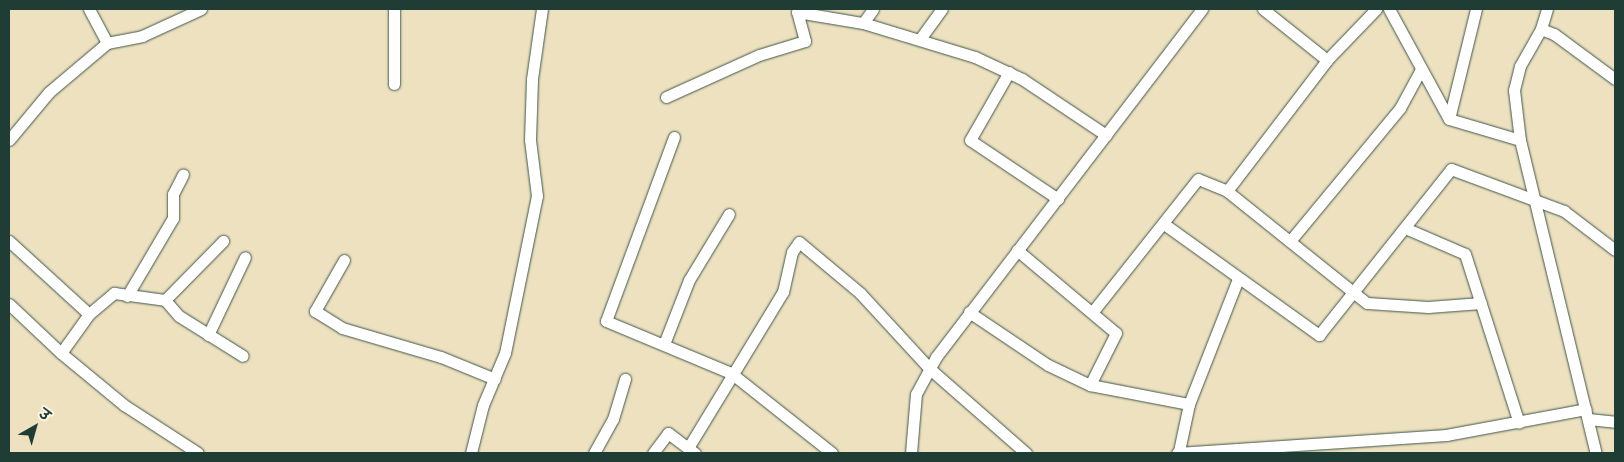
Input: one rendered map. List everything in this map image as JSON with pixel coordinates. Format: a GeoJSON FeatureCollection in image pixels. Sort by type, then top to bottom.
{"type":"FeatureCollection","features":[{"type":"Feature","properties":{"kind":"street"},"geometry":{"type":"LineString","coordinates":[[89,9],[107,43]]}},
{"type":"Feature","properties":{"kind":"street"},"geometry":{"type":"LineString","coordinates":[[9,140],[49,92],[107,43],[142,36],[201,9]]}},
{"type":"Feature","properties":{"kind":"street"},"geometry":{"type":"LineString","coordinates":[[394,9],[394,84]]}},
{"type":"Feature","properties":{"kind":"street"},"geometry":{"type":"LineString","coordinates":[[471,453],[505,353],[537,196],[530,140],[532,79],[542,9]]}},
{"type":"Feature","properties":{"kind":"street"},"geometry":{"type":"LineString","coordinates":[[863,23],[873,9]]}},
{"type":"Feature","properties":{"kind":"street"},"geometry":{"type":"LineString","coordinates":[[920,39],[942,9]]}},
{"type":"Feature","properties":{"kind":"street"},"geometry":{"type":"LineString","coordinates":[[911,453],[916,394],[930,369],[969,312],[1058,199],[1202,9]]}},
{"type":"Feature","properties":{"kind":"street"},"geometry":{"type":"LineString","coordinates":[[1263,9],[1327,60]]}},
{"type":"Feature","properties":{"kind":"street"},"geometry":{"type":"LineString","coordinates":[[1227,191],[1327,60],[1376,9]]}},
{"type":"Feature","properties":{"kind":"street"},"geometry":{"type":"LineString","coordinates":[[1389,9],[1420,70],[1448,119],[1520,140]]}},
{"type":"Feature","properties":{"kind":"street"},"geometry":{"type":"LineString","coordinates":[[1448,119],[1476,9]]}},
{"type":"Feature","properties":{"kind":"street"},"geometry":{"type":"LineString","coordinates":[[1547,9],[1541,29],[1520,66],[1514,90],[1520,140],[1596,453]]}},
{"type":"Feature","properties":{"kind":"street"},"geometry":{"type":"LineString","coordinates":[[666,96],[759,55],[805,41],[799,10],[863,23],[920,39],[1009,72],[1106,135]]}},
{"type":"Feature","properties":{"kind":"street"},"geometry":{"type":"LineString","coordinates":[[1541,29],[1554,34],[1615,79]]}},
{"type":"Feature","properties":{"kind":"street"},"geometry":{"type":"LineString","coordinates":[[1290,241],[1400,108],[1420,70]]}},
{"type":"Feature","properties":{"kind":"street"},"geometry":{"type":"LineString","coordinates":[[1009,72],[970,140],[1058,199]]}},
{"type":"Feature","properties":{"kind":"street"},"geometry":{"type":"LineString","coordinates":[[674,137],[606,321],[731,373],[832,453]]}},
{"type":"Feature","properties":{"kind":"street"},"geometry":{"type":"LineString","coordinates":[[1164,224],[1238,279],[1319,335],[1355,293],[1451,168],[1536,202],[1564,211],[1615,250]]}},
{"type":"Feature","properties":{"kind":"street"},"geometry":{"type":"LineString","coordinates":[[127,296],[173,218],[173,194],[183,174]]}},
{"type":"Feature","properties":{"kind":"street"},"geometry":{"type":"LineString","coordinates":[[1094,310],[1198,179],[1227,191],[1366,303],[1428,307],[1481,303]]}},
{"type":"Feature","properties":{"kind":"street"},"geometry":{"type":"LineString","coordinates":[[664,344],[689,280],[729,214]]}},
{"type":"Feature","properties":{"kind":"street"},"geometry":{"type":"LineString","coordinates":[[1405,228],[1465,254],[1519,423]]}},
{"type":"Feature","properties":{"kind":"street"},"geometry":{"type":"LineString","coordinates":[[9,241],[89,314]]}},
{"type":"Feature","properties":{"kind":"street"},"geometry":{"type":"LineString","coordinates":[[165,300],[224,241]]}},
{"type":"Feature","properties":{"kind":"street"},"geometry":{"type":"LineString","coordinates":[[653,453],[668,433],[692,451],[731,373],[783,292],[792,252],[800,242],[860,293],[930,369],[1026,453]]}},
{"type":"Feature","properties":{"kind":"street"},"geometry":{"type":"LineString","coordinates":[[1017,250],[1094,310],[1116,333],[1090,385]]}},
{"type":"Feature","properties":{"kind":"street"},"geometry":{"type":"LineString","coordinates":[[208,335],[245,257]]}},
{"type":"Feature","properties":{"kind":"street"},"geometry":{"type":"LineString","coordinates":[[344,260],[315,311],[342,328],[440,356],[495,379]]}},
{"type":"Feature","properties":{"kind":"street"},"geometry":{"type":"LineString","coordinates":[[1238,279],[1189,404],[1178,452],[1446,435],[1587,414],[1615,422]]}},
{"type":"Feature","properties":{"kind":"street"},"geometry":{"type":"LineString","coordinates":[[61,353],[89,314],[114,293],[165,300],[179,316],[243,356]]}},
{"type":"Feature","properties":{"kind":"street"},"geometry":{"type":"LineString","coordinates":[[9,304],[61,353],[124,405],[198,453]]}},
{"type":"Feature","properties":{"kind":"street"},"geometry":{"type":"LineString","coordinates":[[969,312],[1048,365],[1090,385],[1189,404]]}},
{"type":"Feature","properties":{"kind":"street"},"geometry":{"type":"LineString","coordinates":[[594,453],[613,419],[625,379]]}}]}
